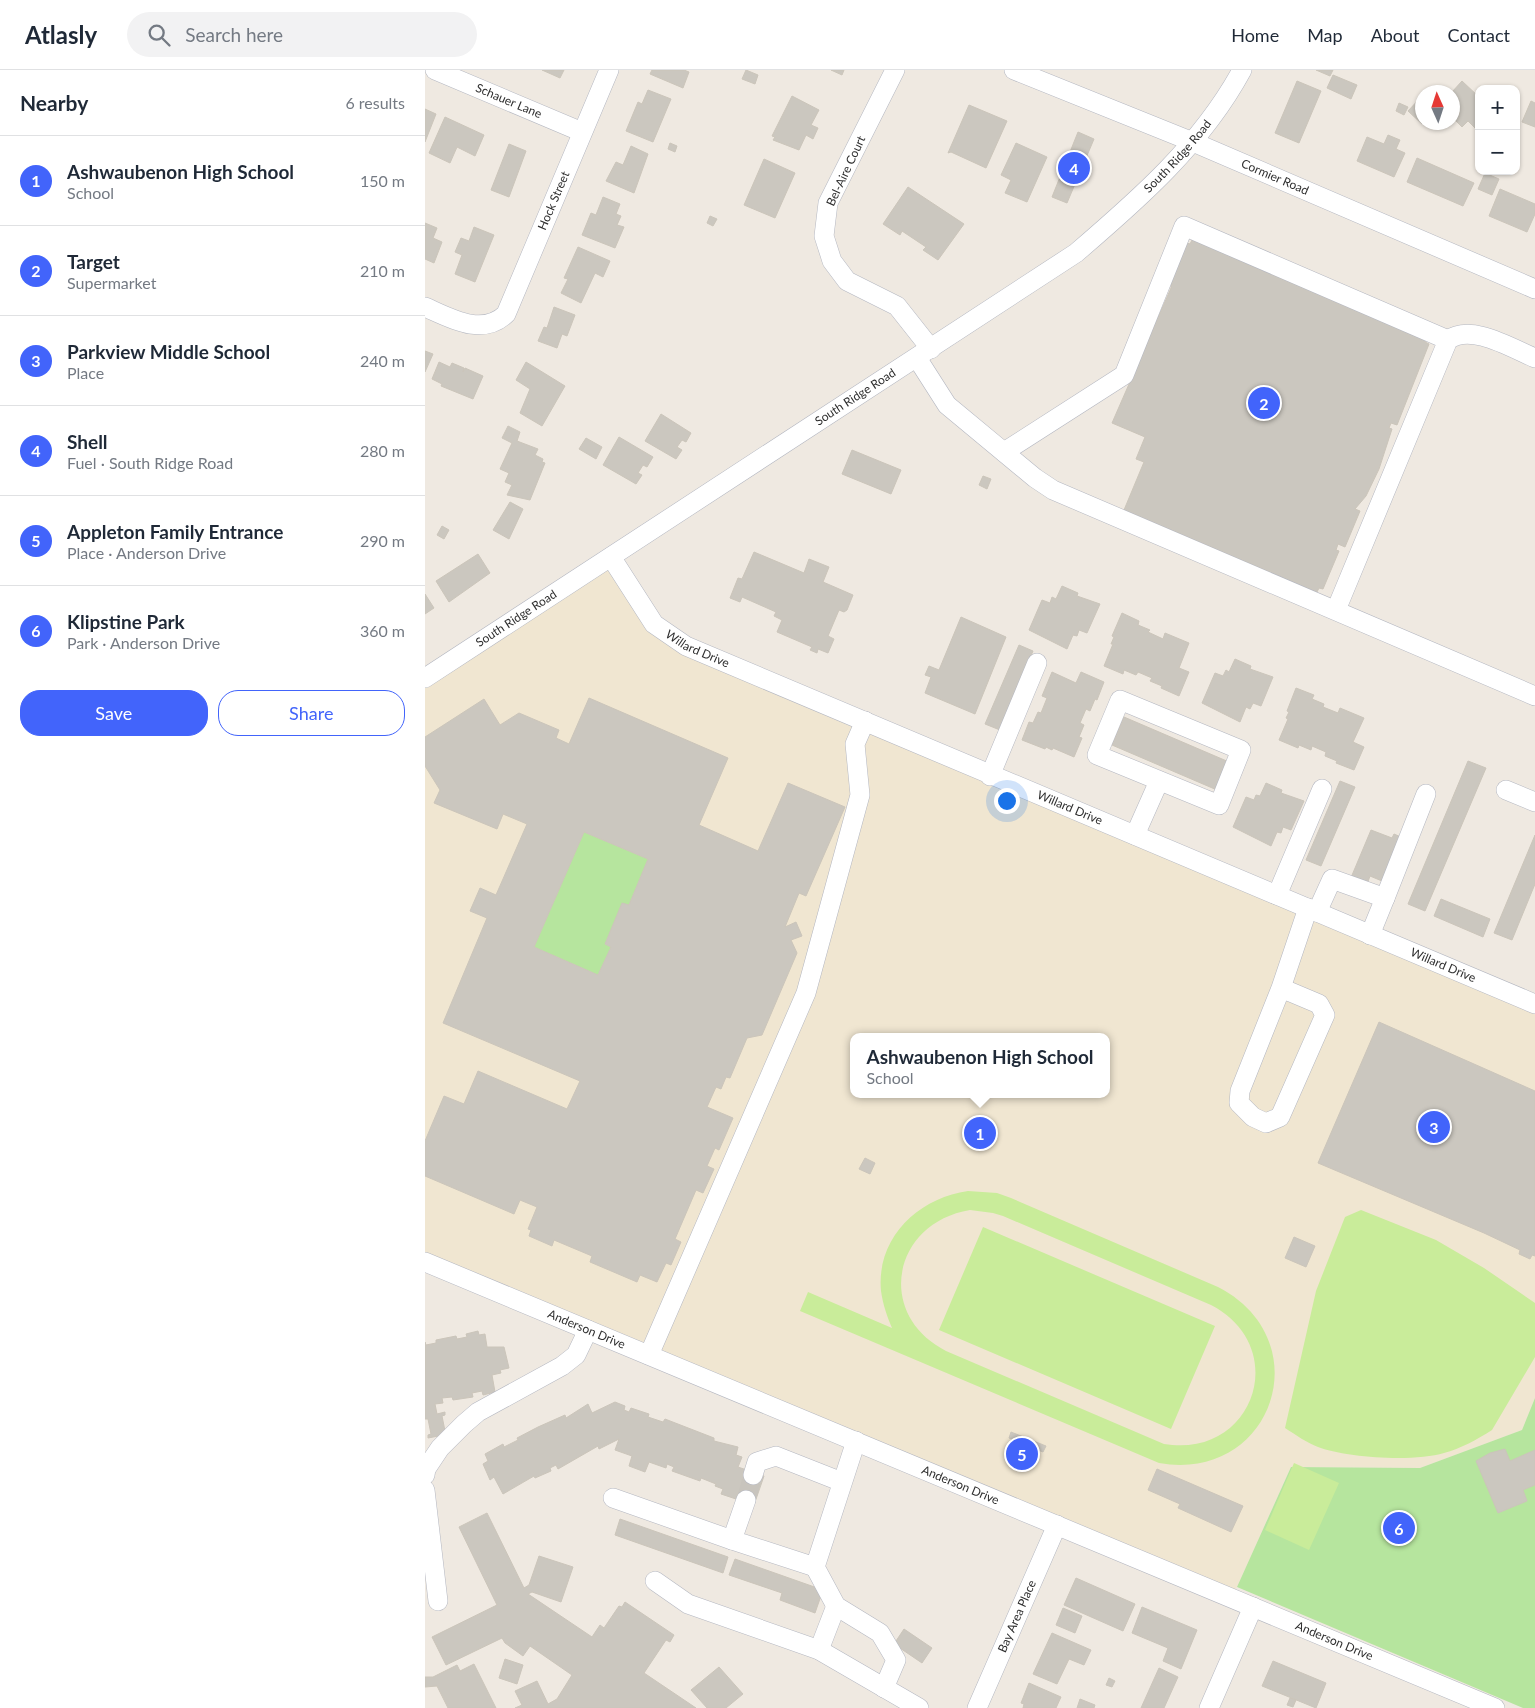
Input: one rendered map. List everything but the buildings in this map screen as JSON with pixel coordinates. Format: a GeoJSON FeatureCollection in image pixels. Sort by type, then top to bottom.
{"type":"FeatureCollection","features":[{"type":"Feature","properties":{"kind":"street","name":"Schauer Lane"},"geometry":{"type":"LineString","coordinates":[[435,70],[582,132]]}},
{"type":"Feature","properties":{"kind":"street","name":"Hock Street"},"geometry":{"type":"LineString","coordinates":[[425,307],[470,324],[491,324],[499,321],[506,314],[609,70]]}},
{"type":"Feature","properties":{"kind":"street","name":"Bel-Aire Court"},"geometry":{"type":"LineString","coordinates":[[895,70],[829,203],[824,236],[832,261],[847,281],[897,306],[924,354],[947,405],[1035,478],[1053,490],[1535,696]]}},
{"type":"Feature","properties":{"kind":"street","name":"Cormier Road"},"geometry":{"type":"LineString","coordinates":[[1014,70],[1193,142],[1535,289]]}},
{"type":"Feature","properties":{"kind":"street","name":"South Ridge Road"},"geometry":{"type":"LineString","coordinates":[[425,678],[1076,253],[1147,192],[1193,142],[1242,70]]}},
{"type":"Feature","properties":{"kind":"street"},"geometry":{"type":"LineString","coordinates":[[1004,452],[1124,375],[1184,226],[1448,340]]}},
{"type":"Feature","properties":{"kind":"street"},"geometry":{"type":"LineString","coordinates":[[1336,610],[1448,340],[1454,335],[1470,333],[1535,358]]}},
{"type":"Feature","properties":{"kind":"street","name":"Willard Drive"},"geometry":{"type":"LineString","coordinates":[[611,557],[654,624],[686,646],[990,776],[1135,835],[1535,1004]]}},
{"type":"Feature","properties":{"kind":"street"},"geometry":{"type":"LineString","coordinates":[[990,776],[1037,663]]}},
{"type":"Feature","properties":{"kind":"street"},"geometry":{"type":"LineString","coordinates":[[1120,700],[1241,750],[1219,805],[1159,780],[1097,755],[1120,700]]}},
{"type":"Feature","properties":{"kind":"street"},"geometry":{"type":"LineString","coordinates":[[649,1355],[806,993],[860,795],[855,744],[865,721]]}},
{"type":"Feature","properties":{"kind":"street"},"geometry":{"type":"LineString","coordinates":[[1135,835],[1159,780]]}},
{"type":"Feature","properties":{"kind":"street"},"geometry":{"type":"LineString","coordinates":[[1277,895],[1321,788]]}},
{"type":"Feature","properties":{"kind":"street"},"geometry":{"type":"LineString","coordinates":[[1506,790],[1535,802]]}},
{"type":"Feature","properties":{"kind":"street"},"geometry":{"type":"LineString","coordinates":[[1281,988],[1319,1004],[1325,1015],[1280,1117],[1266,1123],[1253,1117],[1239,1103],[1240,1091],[1312,910],[1355,883],[1426,794]]}},
{"type":"Feature","properties":{"kind":"street"},"geometry":{"type":"LineString","coordinates":[[1355,883],[1370,935]]}},
{"type":"Feature","properties":{"kind":"street","name":"Anderson Drive"},"geometry":{"type":"LineString","coordinates":[[425,1262],[1495,1708]]}},
{"type":"Feature","properties":{"kind":"street"},"geometry":{"type":"LineString","coordinates":[[425,1475],[440,1448],[464,1424],[478,1412],[541,1378],[576,1356],[588,1330]]}},
{"type":"Feature","properties":{"kind":"street"},"geometry":{"type":"LineString","coordinates":[[815,1567],[856,1441]]}},
{"type":"Feature","properties":{"kind":"street"},"geometry":{"type":"LineString","coordinates":[[753,1475],[757,1462],[775,1456],[842,1482]]}},
{"type":"Feature","properties":{"kind":"street"},"geometry":{"type":"LineString","coordinates":[[425,1490],[438,1601]]}},
{"type":"Feature","properties":{"kind":"street"},"geometry":{"type":"LineString","coordinates":[[613,1498],[815,1567],[836,1606],[881,1633],[897,1660],[884,1688]]}},
{"type":"Feature","properties":{"kind":"street"},"geometry":{"type":"LineString","coordinates":[[733,1540],[746,1500]]}},
{"type":"Feature","properties":{"kind":"street","name":"Bay Area Place"},"geometry":{"type":"LineString","coordinates":[[977,1708],[1057,1525]]}},
{"type":"Feature","properties":{"kind":"street"},"geometry":{"type":"LineString","coordinates":[[655,1581],[687,1604],[819,1650],[919,1708]]}},
{"type":"Feature","properties":{"kind":"street"},"geometry":{"type":"LineString","coordinates":[[819,1650],[836,1606]]}},
{"type":"Feature","properties":{"kind":"street"},"geometry":{"type":"LineString","coordinates":[[1209,1708],[1253,1607]]}},
{"type":"Feature","properties":{"kind":"shaded area"},"geometry":{"type":"Polygon","coordinates":[[[611,557],[654,624],[1535,1004],[1535,1398],[1522,1430],[1420,1468],[1291,1467],[1237,1587],[1229,1597],[425,1262],[425,678],[611,557]]]}},
{"type":"Feature","properties":{"kind":"green space"},"geometry":{"type":"Polygon","coordinates":[[[584,832],[648,859],[629,905],[622,904],[605,944],[611,947],[598,975],[534,947],[584,832]]]}},
{"type":"Feature","properties":{"kind":"green space"},"geometry":{"type":"Polygon","coordinates":[[[968,1191],[997,1193],[1011,1198],[1218,1287],[1250,1311],[1268,1340],[1275,1371],[1270,1402],[1255,1430],[1231,1451],[1198,1463],[1159,1463],[800,1311],[808,1292],[892,1328],[885,1310],[881,1291],[881,1272],[885,1254],[893,1238],[917,1212],[933,1202],[950,1195],[968,1191]],[[970,1210],[944,1218],[923,1232],[909,1251],[902,1272],[902,1294],[909,1316],[923,1335],[946,1351],[1164,1444],[1195,1444],[1221,1435],[1240,1418],[1252,1396],[1255,1371],[1250,1347],[1236,1324],[1211,1305],[993,1213],[970,1210]]]}},
{"type":"Feature","properties":{"kind":"green space"},"geometry":{"type":"Polygon","coordinates":[[[1361,1210],[1436,1240],[1484,1268],[1535,1303],[1535,1357],[1492,1430],[1456,1449],[1431,1456],[1399,1458],[1346,1454],[1318,1447],[1285,1428],[1316,1291],[1345,1217],[1361,1210]]]}},
{"type":"Feature","properties":{"kind":"green space"},"geometry":{"type":"Polygon","coordinates":[[[983,1227],[1215,1326],[1171,1429],[939,1330],[983,1227]]]}},
{"type":"Feature","properties":{"kind":"green space"},"geometry":{"type":"Polygon","coordinates":[[[1535,1398],[1535,1708],[1523,1708],[1237,1587],[1291,1467],[1420,1468],[1522,1430],[1535,1398]]]}},
{"type":"Feature","properties":{"kind":"green space"},"geometry":{"type":"Polygon","coordinates":[[[1294,1463],[1339,1483],[1309,1550],[1265,1530],[1294,1463]]]}},
{"type":"Feature","properties":{"kind":"tunnel"},"geometry":{"type":"LineString","coordinates":[[746,1500],[753,1475]]}},
{"type":"Feature","properties":{"kind":"place","name":"Shell"},"geometry":{"type":"Point","coordinates":[1074,168]}},
{"type":"Feature","properties":{"kind":"place","name":"Target"},"geometry":{"type":"Point","coordinates":[1264,403]}},
{"type":"Feature","properties":{"kind":"place","name":"Parkview Middle School"},"geometry":{"type":"Point","coordinates":[1434,1127]}},
{"type":"Feature","properties":{"kind":"place","name":"Ashwaubenon High School"},"geometry":{"type":"Point","coordinates":[980,1133]}},
{"type":"Feature","properties":{"kind":"place","name":"Appleton Family Entrance"},"geometry":{"type":"Point","coordinates":[1022,1454]}},
{"type":"Feature","properties":{"kind":"place","name":"Klipstine Park"},"geometry":{"type":"Point","coordinates":[1399,1528]}}]}
